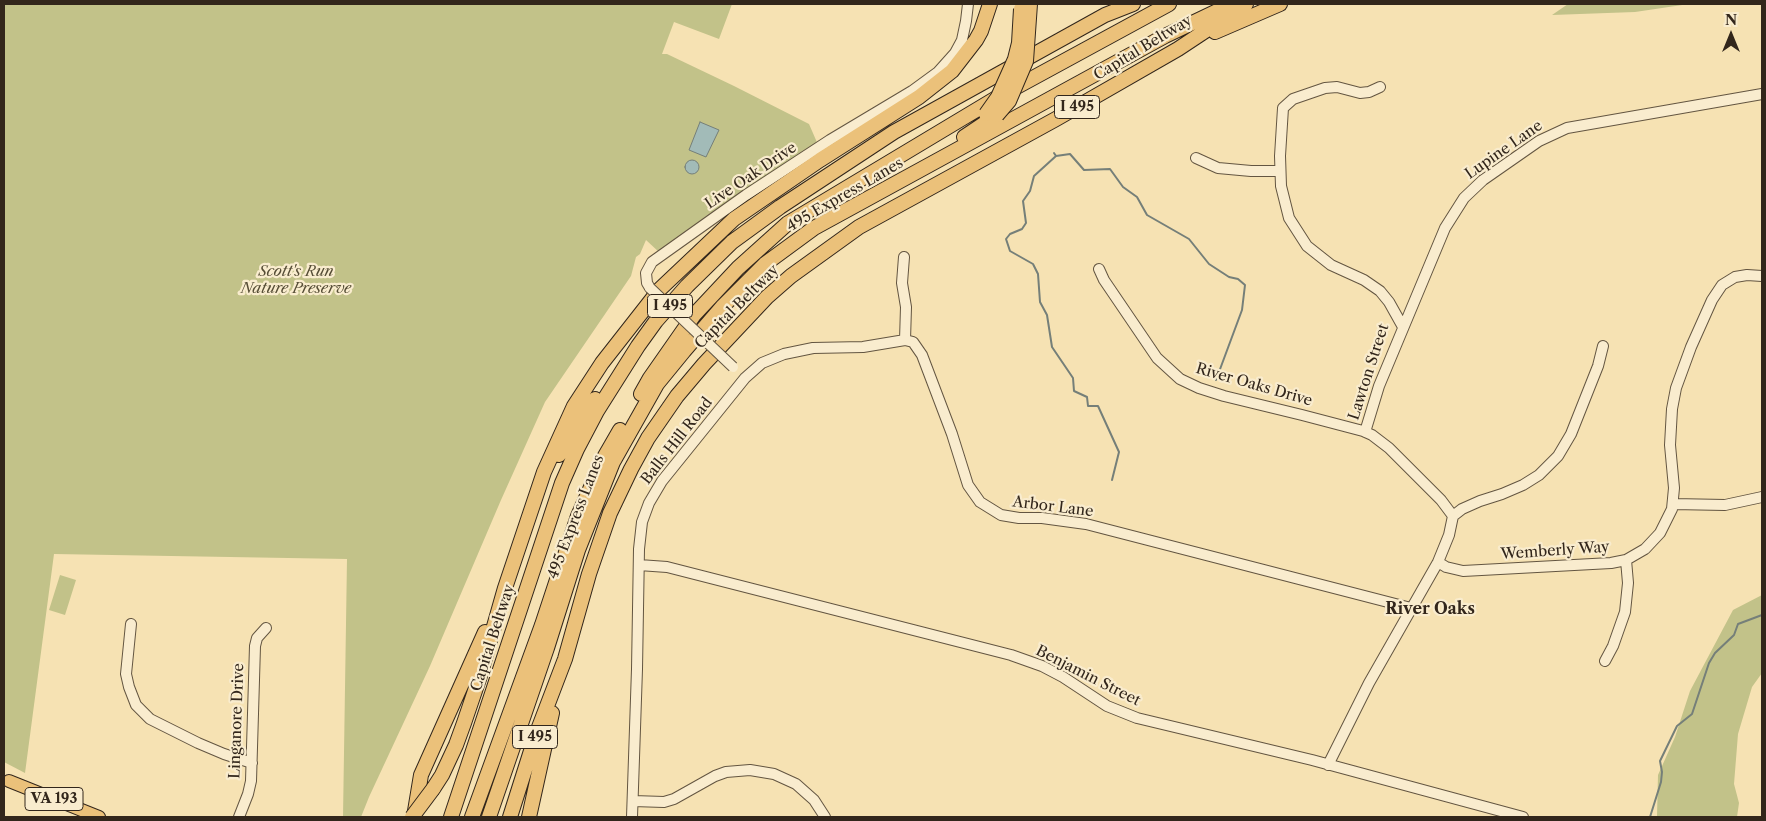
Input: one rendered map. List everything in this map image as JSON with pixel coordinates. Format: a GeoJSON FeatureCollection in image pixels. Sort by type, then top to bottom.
{"type":"FeatureCollection","features":[{"type":"Feature","properties":{"kind":"highway"},"geometry":{"type":"LineString","coordinates":[[413,817],[421,775],[504,588],[544,472],[574,406],[602,363],[660,290],[734,219],[812,165],[933,87],[952,71],[976,40],[990,4]]}},
{"type":"Feature","properties":{"kind":"highway"},"geometry":{"type":"LineString","coordinates":[[788,222],[991,114],[1015,58],[1019,43],[1021,4]]}},
{"type":"Feature","properties":{"kind":"highway"},"geometry":{"type":"LineString","coordinates":[[814,228],[870,188],[962,138],[1009,101],[1026,61],[1030,4]]}},
{"type":"Feature","properties":{"kind":"highway","name":"Capital Beltway"},"geometry":{"type":"LineString","coordinates":[[451,817],[562,483],[597,411],[638,346],[669,307],[732,242],[780,207],[894,132],[1105,15],[1133,4]]}},
{"type":"Feature","properties":{"kind":"highway","name":"495 Express Lanes"},"geometry":{"type":"LineString","coordinates":[[472,817],[542,625],[578,516],[605,456],[650,378],[694,315],[738,268],[788,222],[998,97],[1169,4]]}},
{"type":"Feature","properties":{"kind":"highway","name":"495 Express Lanes"},"geometry":{"type":"LineString","coordinates":[[489,817],[592,513],[613,462],[657,384],[722,306],[765,264],[814,228],[1165,36],[1232,4]]}},
{"type":"Feature","properties":{"kind":"highway","name":"Capital Beltway"},"geometry":{"type":"LineString","coordinates":[[510,817],[536,735],[565,659],[598,546],[610,513],[648,438],[678,396],[747,316],[791,276],[859,227],[1178,49],[1246,4]]}},
{"type":"Feature","properties":{"kind":"highway"},"geometry":{"type":"LineString","coordinates":[[1178,49],[1280,4]]}},
{"type":"Feature","properties":{"kind":"highway"},"geometry":{"type":"LineString","coordinates":[[524,533],[561,451],[604,386],[638,346]]}},
{"type":"Feature","properties":{"kind":"highway"},"geometry":{"type":"LineString","coordinates":[[413,817],[442,775],[456,744],[479,679],[504,588]]}},
{"type":"Feature","properties":{"kind":"highway"},"geometry":{"type":"LineString","coordinates":[[529,817],[565,659]]}},
{"type":"Feature","properties":{"kind":"main road","name":"VA 193"},"geometry":{"type":"LineString","coordinates":[[6,780],[44,803],[77,817]]}},
{"type":"Feature","properties":{"kind":"main road","name":"VA 193"},"geometry":{"type":"LineString","coordinates":[[6,780],[99,817]]}},
{"type":"Feature","properties":{"kind":"street","name":"Live Oak Drive"},"geometry":{"type":"LineString","coordinates":[[745,378],[650,288],[647,283],[646,273],[652,262],[746,195],[938,72],[955,53],[962,40],[968,4]]}},
{"type":"Feature","properties":{"kind":"street","name":"Lawton Street"},"geometry":{"type":"LineString","coordinates":[[1380,87],[1369,92],[1360,93],[1337,87],[1325,88],[1293,99],[1283,108],[1280,171],[1285,206],[1289,218],[1302,239],[1331,265],[1364,280],[1380,291],[1389,302],[1403,327],[1376,393],[1365,432],[1389,448],[1441,500],[1453,516]]}},
{"type":"Feature","properties":{"kind":"street","name":"Lupine Lane"},"geometry":{"type":"LineString","coordinates":[[1403,327],[1445,228],[1457,207],[1474,187],[1539,141],[1551,134],[1573,127],[1762,94]]}},
{"type":"Feature","properties":{"kind":"street"},"geometry":{"type":"LineString","coordinates":[[1196,158],[1218,168],[1280,171]]}},
{"type":"Feature","properties":{"kind":"street"},"geometry":{"type":"LineString","coordinates":[[904,257],[902,283],[906,307],[906,340]]}},
{"type":"Feature","properties":{"kind":"street","name":"River Oaks Drive"},"geometry":{"type":"LineString","coordinates":[[1098,269],[1157,358],[1180,379],[1224,396],[1365,432]]}},
{"type":"Feature","properties":{"kind":"street","name":"Wemberly Way"},"geometry":{"type":"LineString","coordinates":[[1438,562],[1454,570],[1611,563],[1626,560],[1653,542],[1667,522],[1674,504],[1670,445],[1672,409],[1676,388],[1691,347],[1712,300],[1722,285],[1735,277],[1747,274],[1762,276]]}},
{"type":"Feature","properties":{"kind":"street","name":"Balls Hill Road"},"geometry":{"type":"LineString","coordinates":[[632,817],[639,565],[642,522],[652,496],[745,378],[772,358],[800,350],[863,347],[906,340]]}},
{"type":"Feature","properties":{"kind":"street","name":"Arbor Lane"},"geometry":{"type":"LineString","coordinates":[[906,340],[913,342],[922,355],[952,434],[968,485],[980,502],[993,511],[1008,517],[1086,524],[1411,608]]}},
{"type":"Feature","properties":{"kind":"street"},"geometry":{"type":"LineString","coordinates":[[1328,765],[1343,733],[1438,562],[1449,535],[1453,516],[1462,509],[1524,484],[1539,475],[1558,456],[1571,434],[1598,366],[1603,346]]}},
{"type":"Feature","properties":{"kind":"street"},"geometry":{"type":"LineString","coordinates":[[1674,504],[1725,505],[1762,497]]}},
{"type":"Feature","properties":{"kind":"street"},"geometry":{"type":"LineString","coordinates":[[1605,661],[1613,646],[1625,612],[1628,583],[1626,560]]}},
{"type":"Feature","properties":{"kind":"street","name":"Benjamin Street"},"geometry":{"type":"LineString","coordinates":[[639,565],[667,567],[1012,655],[1042,666],[1070,681],[1107,706],[1128,715],[1328,765],[1523,817]]}},
{"type":"Feature","properties":{"kind":"street"},"geometry":{"type":"LineString","coordinates":[[131,624],[126,674],[128,687],[136,706],[150,719],[198,743],[252,763]]}},
{"type":"Feature","properties":{"kind":"street","name":"Linganore Drive"},"geometry":{"type":"LineString","coordinates":[[239,817],[248,794],[252,763],[255,646],[257,638],[266,628]]}},
{"type":"Feature","properties":{"kind":"street"},"geometry":{"type":"LineString","coordinates":[[633,801],[664,802],[674,799],[726,772],[750,770],[774,774],[796,784],[814,800],[825,817]]}},
{"type":"Feature","properties":{"kind":"green space","name":"Scott's Run Nature Preserve"},"geometry":{"type":"Polygon","coordinates":[[[4,4],[732,4],[719,39],[674,22],[662,54],[667,54],[809,124],[819,147],[660,253],[646,240],[640,254],[636,257],[631,276],[545,402],[430,666],[361,817],[343,817],[347,559],[54,554],[25,773],[4,762],[4,4]]]}},
{"type":"Feature","properties":{"kind":"green space"},"geometry":{"type":"Polygon","coordinates":[[[1568,4],[1689,4],[1635,12],[1552,15],[1568,4]]]}},
{"type":"Feature","properties":{"kind":"green space"},"geometry":{"type":"Polygon","coordinates":[[[60,575],[76,580],[65,615],[49,610],[60,575]]]}},
{"type":"Feature","properties":{"kind":"green space"},"geometry":{"type":"Polygon","coordinates":[[[1762,595],[1762,673],[1752,687],[1738,734],[1734,784],[1739,803],[1737,817],[1657,817],[1658,775],[1675,737],[1690,691],[1733,610],[1762,595]]]}},
{"type":"Feature","properties":{"kind":"water"},"geometry":{"type":"Polygon","coordinates":[[[700,122],[719,130],[706,157],[689,150],[700,122]]]}},
{"type":"Feature","properties":{"kind":"water"},"geometry":{"type":"Polygon","coordinates":[[[689,160],[695,160],[699,167],[695,174],[689,174],[685,170],[685,164],[689,160]]]}},
{"type":"Feature","properties":{"kind":"waterway"},"geometry":{"type":"LineString","coordinates":[[1054,153],[1056,156],[1034,176],[1030,191],[1023,201],[1026,223],[1022,229],[1010,234],[1006,239],[1010,251],[1033,264],[1038,274],[1040,302],[1047,315],[1052,347],[1073,378],[1074,391],[1087,397],[1088,406],[1098,406],[1119,452],[1112,480]]}},
{"type":"Feature","properties":{"kind":"waterway"},"geometry":{"type":"LineString","coordinates":[[1056,156],[1070,154],[1084,170],[1110,169],[1123,187],[1137,197],[1147,215],[1189,239],[1209,264],[1229,277],[1238,279],[1245,285],[1242,310],[1216,380]]}},
{"type":"Feature","properties":{"kind":"waterway"},"geometry":{"type":"LineString","coordinates":[[1650,817],[1661,782],[1660,761],[1677,726],[1692,714],[1709,663],[1715,653],[1734,635],[1738,624],[1762,615]]}},
{"type":"Feature","properties":{"kind":"district","name":"River Oaks"},"geometry":{"type":"Point","coordinates":[1430,609]}}]}
